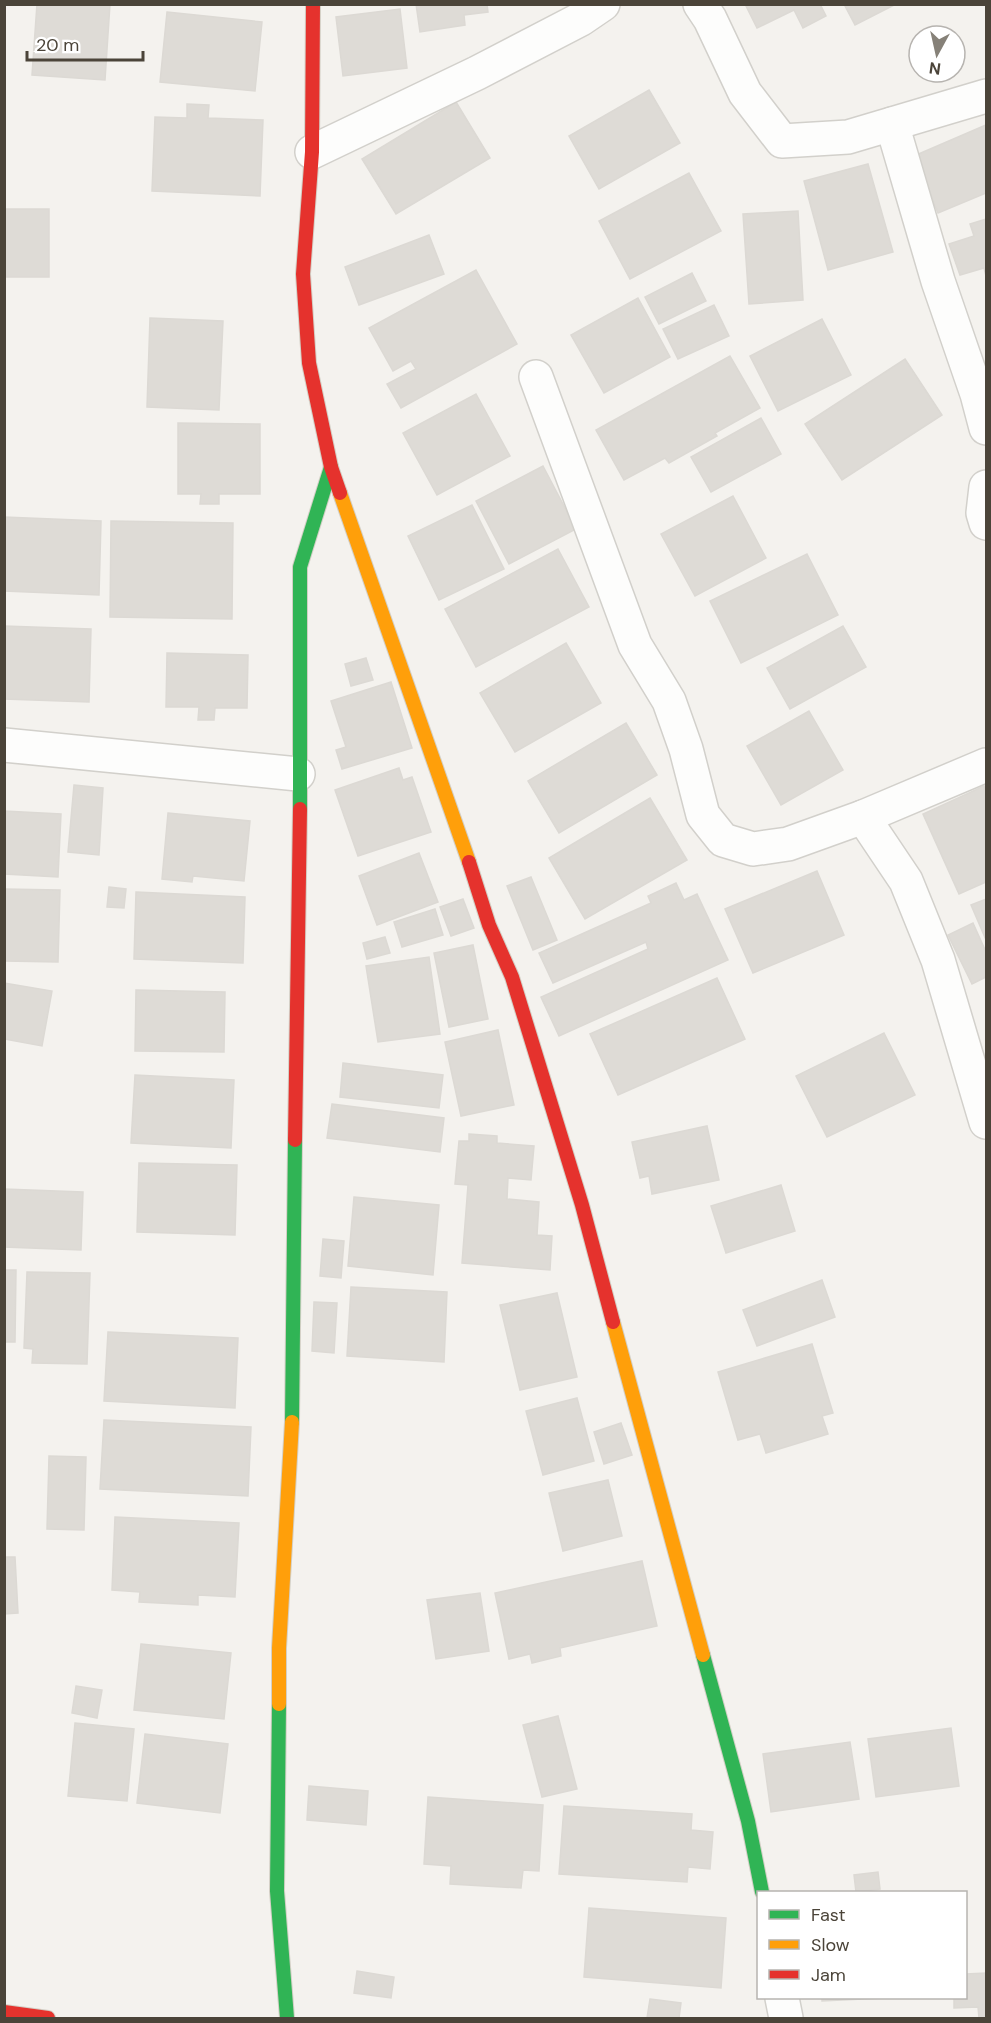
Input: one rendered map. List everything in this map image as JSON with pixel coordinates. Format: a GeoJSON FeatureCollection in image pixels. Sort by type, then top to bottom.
{"type":"FeatureCollection","features":[{"type":"Feature","properties":{"kind":"street"},"geometry":{"type":"LineString","coordinates":[[313,4],[312,152],[303,274],[309,363],[331,467],[452,810],[489,925],[512,977],[578,1193],[748,1821],[762,1891]]}},
{"type":"Feature","properties":{"kind":"street"},"geometry":{"type":"LineString","coordinates":[[312,152],[477,73],[581,19],[603,4]]}},
{"type":"Feature","properties":{"kind":"street"},"geometry":{"type":"LineString","coordinates":[[700,4],[710,19],[745,93],[782,141],[848,137],[987,96]]}},
{"type":"Feature","properties":{"kind":"street"},"geometry":{"type":"LineString","coordinates":[[892,124],[938,281],[987,428]]}},
{"type":"Feature","properties":{"kind":"street"},"geometry":{"type":"LineString","coordinates":[[536,377],[635,645],[669,701],[686,749],[703,815],[723,840],[753,849],[788,844],[862,817],[987,765]]}},
{"type":"Feature","properties":{"kind":"street"},"geometry":{"type":"LineString","coordinates":[[287,2019],[277,1891],[279,1672],[292,1434],[300,879],[298,774],[300,567],[331,467]]}},
{"type":"Feature","properties":{"kind":"street"},"geometry":{"type":"LineString","coordinates":[[987,487],[983,513],[987,523]]}},
{"type":"Feature","properties":{"kind":"street"},"geometry":{"type":"LineString","coordinates":[[4,745],[298,774]]}},
{"type":"Feature","properties":{"kind":"street"},"geometry":{"type":"LineString","coordinates":[[862,817],[906,881],[934,950],[987,1122]]}},
{"type":"Feature","properties":{"kind":"street"},"geometry":{"type":"LineString","coordinates":[[782,1999],[786,2019]]}},
{"type":"Feature","properties":{"kind":"street"},"geometry":{"type":"LineString","coordinates":[[4,2012],[48,2019]]}},
{"type":"Feature","properties":{"kind":"building"},"geometry":{"type":"Polygon","coordinates":[[[37,4],[110,4],[105,80],[32,75],[37,4]]]}},
{"type":"Feature","properties":{"kind":"building"},"geometry":{"type":"Polygon","coordinates":[[[416,4],[487,4],[488,12],[464,15],[465,25],[420,32],[416,4]]]}},
{"type":"Feature","properties":{"kind":"building"},"geometry":{"type":"Polygon","coordinates":[[[745,4],[820,4],[826,16],[803,28],[794,10],[757,28],[745,4]]]}},
{"type":"Feature","properties":{"kind":"building"},"geometry":{"type":"Polygon","coordinates":[[[844,4],[896,4],[855,25],[844,4]]]}},
{"type":"Feature","properties":{"kind":"building"},"geometry":{"type":"Polygon","coordinates":[[[400,9],[407,68],[343,76],[336,17],[400,9]]]}},
{"type":"Feature","properties":{"kind":"building"},"geometry":{"type":"Polygon","coordinates":[[[167,12],[262,22],[255,91],[160,82],[167,12]]]}},
{"type":"Feature","properties":{"kind":"building"},"geometry":{"type":"Polygon","coordinates":[[[649,90],[680,143],[599,189],[569,136],[649,90]]]}},
{"type":"Feature","properties":{"kind":"building"},"geometry":{"type":"Polygon","coordinates":[[[456,102],[490,158],[396,214],[362,159],[456,102]]]}},
{"type":"Feature","properties":{"kind":"building"},"geometry":{"type":"Polygon","coordinates":[[[187,104],[209,105],[208,118],[263,120],[260,196],[152,191],[155,117],[187,118],[187,104]]]}},
{"type":"Feature","properties":{"kind":"building"},"geometry":{"type":"Polygon","coordinates":[[[986,125],[986,193],[938,213],[914,156],[986,125]]]}},
{"type":"Feature","properties":{"kind":"building"},"geometry":{"type":"Polygon","coordinates":[[[868,164],[893,252],[828,270],[804,181],[868,164]]]}},
{"type":"Feature","properties":{"kind":"building"},"geometry":{"type":"Polygon","coordinates":[[[689,173],[721,231],[630,279],[599,221],[689,173]]]}},
{"type":"Feature","properties":{"kind":"building"},"geometry":{"type":"Polygon","coordinates":[[[4,209],[49,209],[49,277],[4,277],[4,209]]]}},
{"type":"Feature","properties":{"kind":"building"},"geometry":{"type":"Polygon","coordinates":[[[798,211],[803,300],[749,304],[743,214],[798,211]]]}},
{"type":"Feature","properties":{"kind":"building"},"geometry":{"type":"Polygon","coordinates":[[[986,219],[986,276],[984,268],[960,275],[949,244],[974,236],[970,224],[986,219]]]}},
{"type":"Feature","properties":{"kind":"building"},"geometry":{"type":"Polygon","coordinates":[[[429,235],[444,274],[359,305],[345,267],[429,235]]]}},
{"type":"Feature","properties":{"kind":"building"},"geometry":{"type":"Polygon","coordinates":[[[476,270],[517,344],[401,408],[387,384],[416,369],[411,361],[393,371],[369,328],[476,270]]]}},
{"type":"Feature","properties":{"kind":"building"},"geometry":{"type":"Polygon","coordinates":[[[692,273],[706,301],[659,324],[645,297],[692,273]]]}},
{"type":"Feature","properties":{"kind":"building"},"geometry":{"type":"Polygon","coordinates":[[[638,298],[670,357],[604,393],[571,335],[638,298]]]}},
{"type":"Feature","properties":{"kind":"building"},"geometry":{"type":"Polygon","coordinates":[[[714,305],[729,336],[678,359],[663,329],[714,305]]]}},
{"type":"Feature","properties":{"kind":"building"},"geometry":{"type":"Polygon","coordinates":[[[150,318],[223,321],[219,410],[147,407],[150,318]]]}},
{"type":"Feature","properties":{"kind":"building"},"geometry":{"type":"Polygon","coordinates":[[[822,319],[851,375],[778,411],[750,356],[822,319]]]}},
{"type":"Feature","properties":{"kind":"building"},"geometry":{"type":"Polygon","coordinates":[[[730,356],[760,408],[715,433],[717,436],[669,463],[665,458],[624,480],[596,430],[730,356]]]}},
{"type":"Feature","properties":{"kind":"building"},"geometry":{"type":"Polygon","coordinates":[[[905,359],[942,415],[842,480],[805,424],[905,359]]]}},
{"type":"Feature","properties":{"kind":"building"},"geometry":{"type":"Polygon","coordinates":[[[476,394],[510,456],[437,495],[403,433],[476,394]]]}},
{"type":"Feature","properties":{"kind":"building"},"geometry":{"type":"Polygon","coordinates":[[[761,418],[781,454],[711,492],[691,457],[761,418]]]}},
{"type":"Feature","properties":{"kind":"building"},"geometry":{"type":"Polygon","coordinates":[[[178,423],[260,424],[260,494],[219,494],[219,504],[200,504],[201,494],[178,494],[178,423]]]}},
{"type":"Feature","properties":{"kind":"building"},"geometry":{"type":"Polygon","coordinates":[[[543,466],[576,529],[509,564],[476,501],[543,466]]]}},
{"type":"Feature","properties":{"kind":"building"},"geometry":{"type":"Polygon","coordinates":[[[733,496],[766,558],[695,596],[661,534],[733,496]]]}},
{"type":"Feature","properties":{"kind":"building"},"geometry":{"type":"Polygon","coordinates":[[[472,505],[504,569],[439,600],[408,536],[472,505]]]}},
{"type":"Feature","properties":{"kind":"building"},"geometry":{"type":"Polygon","coordinates":[[[4,517],[101,521],[99,595],[4,591],[4,517]]]}},
{"type":"Feature","properties":{"kind":"building"},"geometry":{"type":"Polygon","coordinates":[[[111,521],[233,523],[232,619],[110,617],[111,521]]]}},
{"type":"Feature","properties":{"kind":"building"},"geometry":{"type":"Polygon","coordinates":[[[558,549],[589,607],[476,667],[445,609],[558,549]]]}},
{"type":"Feature","properties":{"kind":"building"},"geometry":{"type":"Polygon","coordinates":[[[807,554],[838,615],[741,663],[710,601],[807,554]]]}},
{"type":"Feature","properties":{"kind":"building"},"geometry":{"type":"Polygon","coordinates":[[[4,626],[91,629],[89,702],[4,699],[4,626]]]}},
{"type":"Feature","properties":{"kind":"building"},"geometry":{"type":"Polygon","coordinates":[[[843,626],[866,667],[790,709],[767,668],[843,626]]]}},
{"type":"Feature","properties":{"kind":"building"},"geometry":{"type":"Polygon","coordinates":[[[566,643],[601,703],[515,752],[480,693],[566,643]]]}},
{"type":"Feature","properties":{"kind":"building"},"geometry":{"type":"Polygon","coordinates":[[[167,653],[248,655],[247,708],[215,708],[214,720],[198,720],[199,707],[166,707],[167,653]]]}},
{"type":"Feature","properties":{"kind":"building"},"geometry":{"type":"Polygon","coordinates":[[[366,658],[373,680],[351,686],[345,664],[366,658]]]}},
{"type":"Feature","properties":{"kind":"building"},"geometry":{"type":"Polygon","coordinates":[[[391,682],[412,748],[342,769],[336,750],[346,747],[331,701],[391,682]]]}},
{"type":"Feature","properties":{"kind":"building"},"geometry":{"type":"Polygon","coordinates":[[[809,711],[843,770],[781,805],[747,746],[809,711]]]}},
{"type":"Feature","properties":{"kind":"building"},"geometry":{"type":"Polygon","coordinates":[[[626,723],[657,775],[559,833],[528,781],[626,723]]]}},
{"type":"Feature","properties":{"kind":"building"},"geometry":{"type":"Polygon","coordinates":[[[399,768],[403,780],[412,777],[431,832],[358,856],[335,790],[399,768]]]}},
{"type":"Feature","properties":{"kind":"building"},"geometry":{"type":"Polygon","coordinates":[[[74,785],[103,788],[99,855],[68,852],[74,785]]]}},
{"type":"Feature","properties":{"kind":"building"},"geometry":{"type":"Polygon","coordinates":[[[984,786],[986,791],[986,882],[959,894],[923,814],[984,786]]]}},
{"type":"Feature","properties":{"kind":"building"},"geometry":{"type":"Polygon","coordinates":[[[650,798],[687,860],[585,919],[549,858],[650,798]]]}},
{"type":"Feature","properties":{"kind":"building"},"geometry":{"type":"Polygon","coordinates":[[[4,811],[61,814],[58,877],[4,874],[4,811]]]}},
{"type":"Feature","properties":{"kind":"building"},"geometry":{"type":"Polygon","coordinates":[[[168,813],[250,821],[244,881],[193,876],[192,882],[162,879],[168,813]]]}},
{"type":"Feature","properties":{"kind":"building"},"geometry":{"type":"Polygon","coordinates":[[[419,853],[438,902],[377,925],[359,876],[419,853]]]}},
{"type":"Feature","properties":{"kind":"building"},"geometry":{"type":"Polygon","coordinates":[[[817,871],[844,935],[753,973],[725,909],[817,871]]]}},
{"type":"Feature","properties":{"kind":"building"},"geometry":{"type":"Polygon","coordinates":[[[531,877],[557,940],[533,950],[507,886],[531,877]]]}},
{"type":"Feature","properties":{"kind":"building"},"geometry":{"type":"Polygon","coordinates":[[[676,883],[684,900],[697,894],[728,960],[559,1036],[541,997],[648,949],[646,942],[553,983],[539,953],[651,903],[648,896],[676,883]]]}},
{"type":"Feature","properties":{"kind":"building"},"geometry":{"type":"Polygon","coordinates":[[[109,887],[126,889],[124,908],[107,907],[109,887]]]}},
{"type":"Feature","properties":{"kind":"building"},"geometry":{"type":"Polygon","coordinates":[[[4,889],[60,890],[58,962],[4,961],[4,889]]]}},
{"type":"Feature","properties":{"kind":"building"},"geometry":{"type":"Polygon","coordinates":[[[136,892],[245,897],[243,963],[134,959],[136,892]]]}},
{"type":"Feature","properties":{"kind":"building"},"geometry":{"type":"Polygon","coordinates":[[[463,899],[474,928],[451,936],[440,907],[463,899]]]}},
{"type":"Feature","properties":{"kind":"building"},"geometry":{"type":"Polygon","coordinates":[[[986,899],[986,940],[971,905],[986,899]]]}},
{"type":"Feature","properties":{"kind":"building"},"geometry":{"type":"Polygon","coordinates":[[[435,909],[443,935],[402,947],[394,922],[435,909]]]}},
{"type":"Feature","properties":{"kind":"building"},"geometry":{"type":"Polygon","coordinates":[[[973,923],[986,952],[986,977],[972,984],[948,935],[973,923]]]}},
{"type":"Feature","properties":{"kind":"building"},"geometry":{"type":"Polygon","coordinates":[[[385,937],[390,953],[367,959],[363,943],[385,937]]]}},
{"type":"Feature","properties":{"kind":"building"},"geometry":{"type":"Polygon","coordinates":[[[473,945],[488,1019],[449,1027],[434,953],[473,945]]]}},
{"type":"Feature","properties":{"kind":"building"},"geometry":{"type":"Polygon","coordinates":[[[429,957],[440,1034],[378,1042],[366,966],[429,957]]]}},
{"type":"Feature","properties":{"kind":"building"},"geometry":{"type":"Polygon","coordinates":[[[717,978],[745,1039],[618,1095],[590,1034],[717,978]]]}},
{"type":"Feature","properties":{"kind":"building"},"geometry":{"type":"Polygon","coordinates":[[[4,983],[52,991],[42,1046],[4,1039],[4,983]]]}},
{"type":"Feature","properties":{"kind":"building"},"geometry":{"type":"Polygon","coordinates":[[[136,990],[225,992],[224,1052],[135,1051],[136,990]]]}},
{"type":"Feature","properties":{"kind":"building"},"geometry":{"type":"Polygon","coordinates":[[[498,1030],[514,1105],[461,1116],[445,1042],[498,1030]]]}},
{"type":"Feature","properties":{"kind":"building"},"geometry":{"type":"Polygon","coordinates":[[[884,1033],[915,1095],[827,1137],[796,1076],[884,1033]]]}},
{"type":"Feature","properties":{"kind":"building"},"geometry":{"type":"Polygon","coordinates":[[[343,1063],[443,1075],[439,1108],[340,1097],[343,1063]]]}},
{"type":"Feature","properties":{"kind":"building"},"geometry":{"type":"Polygon","coordinates":[[[135,1075],[234,1080],[231,1148],[131,1143],[135,1075]]]}},
{"type":"Feature","properties":{"kind":"building"},"geometry":{"type":"Polygon","coordinates":[[[332,1104],[444,1118],[440,1152],[327,1138],[332,1104]]]}},
{"type":"Feature","properties":{"kind":"building"},"geometry":{"type":"Polygon","coordinates":[[[707,1126],[719,1180],[652,1194],[649,1176],[640,1178],[632,1142],[707,1126]]]}},
{"type":"Feature","properties":{"kind":"building"},"geometry":{"type":"Polygon","coordinates":[[[469,1134],[497,1136],[497,1143],[534,1146],[531,1180],[508,1178],[507,1199],[539,1202],[537,1235],[552,1236],[550,1270],[462,1263],[468,1185],[455,1184],[459,1141],[469,1141],[469,1134]]]}},
{"type":"Feature","properties":{"kind":"building"},"geometry":{"type":"Polygon","coordinates":[[[139,1163],[237,1165],[235,1235],[137,1232],[139,1163]]]}},
{"type":"Feature","properties":{"kind":"building"},"geometry":{"type":"Polygon","coordinates":[[[781,1185],[795,1231],[726,1253],[711,1206],[781,1185]]]}},
{"type":"Feature","properties":{"kind":"building"},"geometry":{"type":"Polygon","coordinates":[[[4,1189],[83,1192],[81,1250],[4,1247],[4,1189]]]}},
{"type":"Feature","properties":{"kind":"building"},"geometry":{"type":"Polygon","coordinates":[[[354,1197],[439,1205],[433,1275],[348,1266],[354,1197]]]}},
{"type":"Feature","properties":{"kind":"building"},"geometry":{"type":"Polygon","coordinates":[[[323,1239],[344,1241],[341,1278],[320,1276],[323,1239]]]}},
{"type":"Feature","properties":{"kind":"building"},"geometry":{"type":"Polygon","coordinates":[[[4,1270],[16,1270],[15,1342],[4,1342],[4,1270]]]}},
{"type":"Feature","properties":{"kind":"building"},"geometry":{"type":"Polygon","coordinates":[[[27,1272],[90,1273],[87,1364],[32,1363],[33,1349],[24,1348],[27,1272]]]}},
{"type":"Feature","properties":{"kind":"building"},"geometry":{"type":"Polygon","coordinates":[[[822,1280],[835,1317],[757,1346],[743,1310],[822,1280]]]}},
{"type":"Feature","properties":{"kind":"building"},"geometry":{"type":"Polygon","coordinates":[[[351,1287],[447,1292],[444,1362],[347,1356],[351,1287]]]}},
{"type":"Feature","properties":{"kind":"building"},"geometry":{"type":"Polygon","coordinates":[[[557,1293],[577,1377],[520,1390],[500,1305],[557,1293]]]}},
{"type":"Feature","properties":{"kind":"building"},"geometry":{"type":"Polygon","coordinates":[[[314,1302],[337,1303],[334,1353],[312,1351],[314,1302]]]}},
{"type":"Feature","properties":{"kind":"building"},"geometry":{"type":"Polygon","coordinates":[[[108,1332],[238,1338],[235,1408],[104,1401],[108,1332]]]}},
{"type":"Feature","properties":{"kind":"building"},"geometry":{"type":"Polygon","coordinates":[[[812,1344],[833,1413],[822,1416],[828,1434],[766,1453],[760,1434],[738,1440],[718,1372],[812,1344]]]}},
{"type":"Feature","properties":{"kind":"building"},"geometry":{"type":"Polygon","coordinates":[[[577,1398],[594,1461],[543,1475],[526,1411],[577,1398]]]}},
{"type":"Feature","properties":{"kind":"building"},"geometry":{"type":"Polygon","coordinates":[[[104,1420],[251,1427],[248,1496],[100,1489],[104,1420]]]}},
{"type":"Feature","properties":{"kind":"building"},"geometry":{"type":"Polygon","coordinates":[[[621,1423],[632,1455],[604,1464],[594,1432],[621,1423]]]}},
{"type":"Feature","properties":{"kind":"building"},"geometry":{"type":"Polygon","coordinates":[[[49,1456],[86,1457],[84,1530],[47,1529],[49,1456]]]}},
{"type":"Feature","properties":{"kind":"building"},"geometry":{"type":"Polygon","coordinates":[[[608,1480],[622,1536],[563,1551],[549,1493],[608,1480]]]}},
{"type":"Feature","properties":{"kind":"building"},"geometry":{"type":"Polygon","coordinates":[[[115,1517],[239,1523],[235,1597],[198,1595],[198,1605],[139,1602],[140,1592],[112,1590],[115,1517]]]}},
{"type":"Feature","properties":{"kind":"building"},"geometry":{"type":"Polygon","coordinates":[[[4,1557],[15,1557],[18,1613],[4,1614],[4,1557]]]}},
{"type":"Feature","properties":{"kind":"building"},"geometry":{"type":"Polygon","coordinates":[[[642,1561],[657,1626],[560,1648],[561,1656],[532,1663],[530,1654],[509,1659],[495,1593],[642,1561]]]}},
{"type":"Feature","properties":{"kind":"building"},"geometry":{"type":"Polygon","coordinates":[[[480,1593],[489,1651],[436,1659],[427,1600],[480,1593]]]}},
{"type":"Feature","properties":{"kind":"building"},"geometry":{"type":"Polygon","coordinates":[[[141,1644],[231,1653],[224,1719],[134,1710],[141,1644]]]}},
{"type":"Feature","properties":{"kind":"building"},"geometry":{"type":"Polygon","coordinates":[[[76,1686],[102,1690],[97,1718],[72,1713],[76,1686]]]}},
{"type":"Feature","properties":{"kind":"building"},"geometry":{"type":"Polygon","coordinates":[[[558,1716],[577,1789],[542,1797],[523,1725],[558,1716]]]}},
{"type":"Feature","properties":{"kind":"building"},"geometry":{"type":"Polygon","coordinates":[[[75,1723],[134,1729],[127,1801],[68,1796],[75,1723]]]}},
{"type":"Feature","properties":{"kind":"building"},"geometry":{"type":"Polygon","coordinates":[[[951,1728],[959,1786],[876,1797],[868,1739],[951,1728]]]}},
{"type":"Feature","properties":{"kind":"building"},"geometry":{"type":"Polygon","coordinates":[[[145,1734],[228,1744],[220,1813],[137,1803],[145,1734]]]}},
{"type":"Feature","properties":{"kind":"building"},"geometry":{"type":"Polygon","coordinates":[[[850,1742],[859,1799],[771,1812],[763,1754],[850,1742]]]}},
{"type":"Feature","properties":{"kind":"building"},"geometry":{"type":"Polygon","coordinates":[[[309,1786],[368,1791],[366,1825],[307,1820],[309,1786]]]}},
{"type":"Feature","properties":{"kind":"building"},"geometry":{"type":"Polygon","coordinates":[[[428,1797],[543,1805],[539,1871],[523,1870],[521,1888],[450,1884],[451,1866],[424,1864],[428,1797]]]}},
{"type":"Feature","properties":{"kind":"building"},"geometry":{"type":"Polygon","coordinates":[[[564,1806],[692,1814],[691,1830],[713,1832],[710,1869],[688,1867],[687,1882],[559,1874],[564,1806]]]}},
{"type":"Feature","properties":{"kind":"building"},"geometry":{"type":"Polygon","coordinates":[[[878,1872],[880,1889],[856,1891],[854,1875],[878,1872]]]}},
{"type":"Feature","properties":{"kind":"building"},"geometry":{"type":"Polygon","coordinates":[[[589,1908],[726,1918],[721,1988],[584,1977],[589,1908]]]}},
{"type":"Feature","properties":{"kind":"building"},"geometry":{"type":"Polygon","coordinates":[[[357,1971],[394,1977],[391,1998],[354,1993],[357,1971]]]}},
{"type":"Feature","properties":{"kind":"building"},"geometry":{"type":"Polygon","coordinates":[[[986,1973],[986,2018],[979,2018],[978,2007],[954,2008],[954,1999],[967,1999],[967,1974],[986,1973]]]}},
{"type":"Feature","properties":{"kind":"building"},"geometry":{"type":"Polygon","coordinates":[[[650,1999],[681,2003],[679,2018],[647,2018],[650,1999]]]}},
{"type":"Feature","properties":{"kind":"building"},"geometry":{"type":"Polygon","coordinates":[[[822,1999],[863,1999],[822,2001],[822,1999]]]}},
{"type":"Feature","properties":{"kind":"traffic: fast"},"geometry":{"type":"LineString","coordinates":[[300,809],[300,567],[331,467]]}},
{"type":"Feature","properties":{"kind":"traffic: fast"},"geometry":{"type":"LineString","coordinates":[[292,1422],[295,1140]]}},
{"type":"Feature","properties":{"kind":"traffic: fast"},"geometry":{"type":"LineString","coordinates":[[703,1655],[748,1821],[762,1891]]}},
{"type":"Feature","properties":{"kind":"traffic: fast"},"geometry":{"type":"LineString","coordinates":[[279,1704],[277,1891],[287,2018]]}},
{"type":"Feature","properties":{"kind":"traffic: slow"},"geometry":{"type":"LineString","coordinates":[[340,493],[469,862]]}},
{"type":"Feature","properties":{"kind":"traffic: slow"},"geometry":{"type":"LineString","coordinates":[[613,1322],[703,1655]]}},
{"type":"Feature","properties":{"kind":"traffic: slow"},"geometry":{"type":"LineString","coordinates":[[279,1704],[279,1648],[292,1422]]}},
{"type":"Feature","properties":{"kind":"traffic: jam"},"geometry":{"type":"LineString","coordinates":[[313,4],[312,152],[303,274],[309,363],[331,467],[340,493]]}},
{"type":"Feature","properties":{"kind":"traffic: jam"},"geometry":{"type":"LineString","coordinates":[[295,1140],[300,809]]}},
{"type":"Feature","properties":{"kind":"traffic: jam"},"geometry":{"type":"LineString","coordinates":[[469,862],[489,925],[512,977],[582,1205],[613,1322]]}},
{"type":"Feature","properties":{"kind":"traffic: jam"},"geometry":{"type":"LineString","coordinates":[[4,2012],[48,2018]]}}]}
